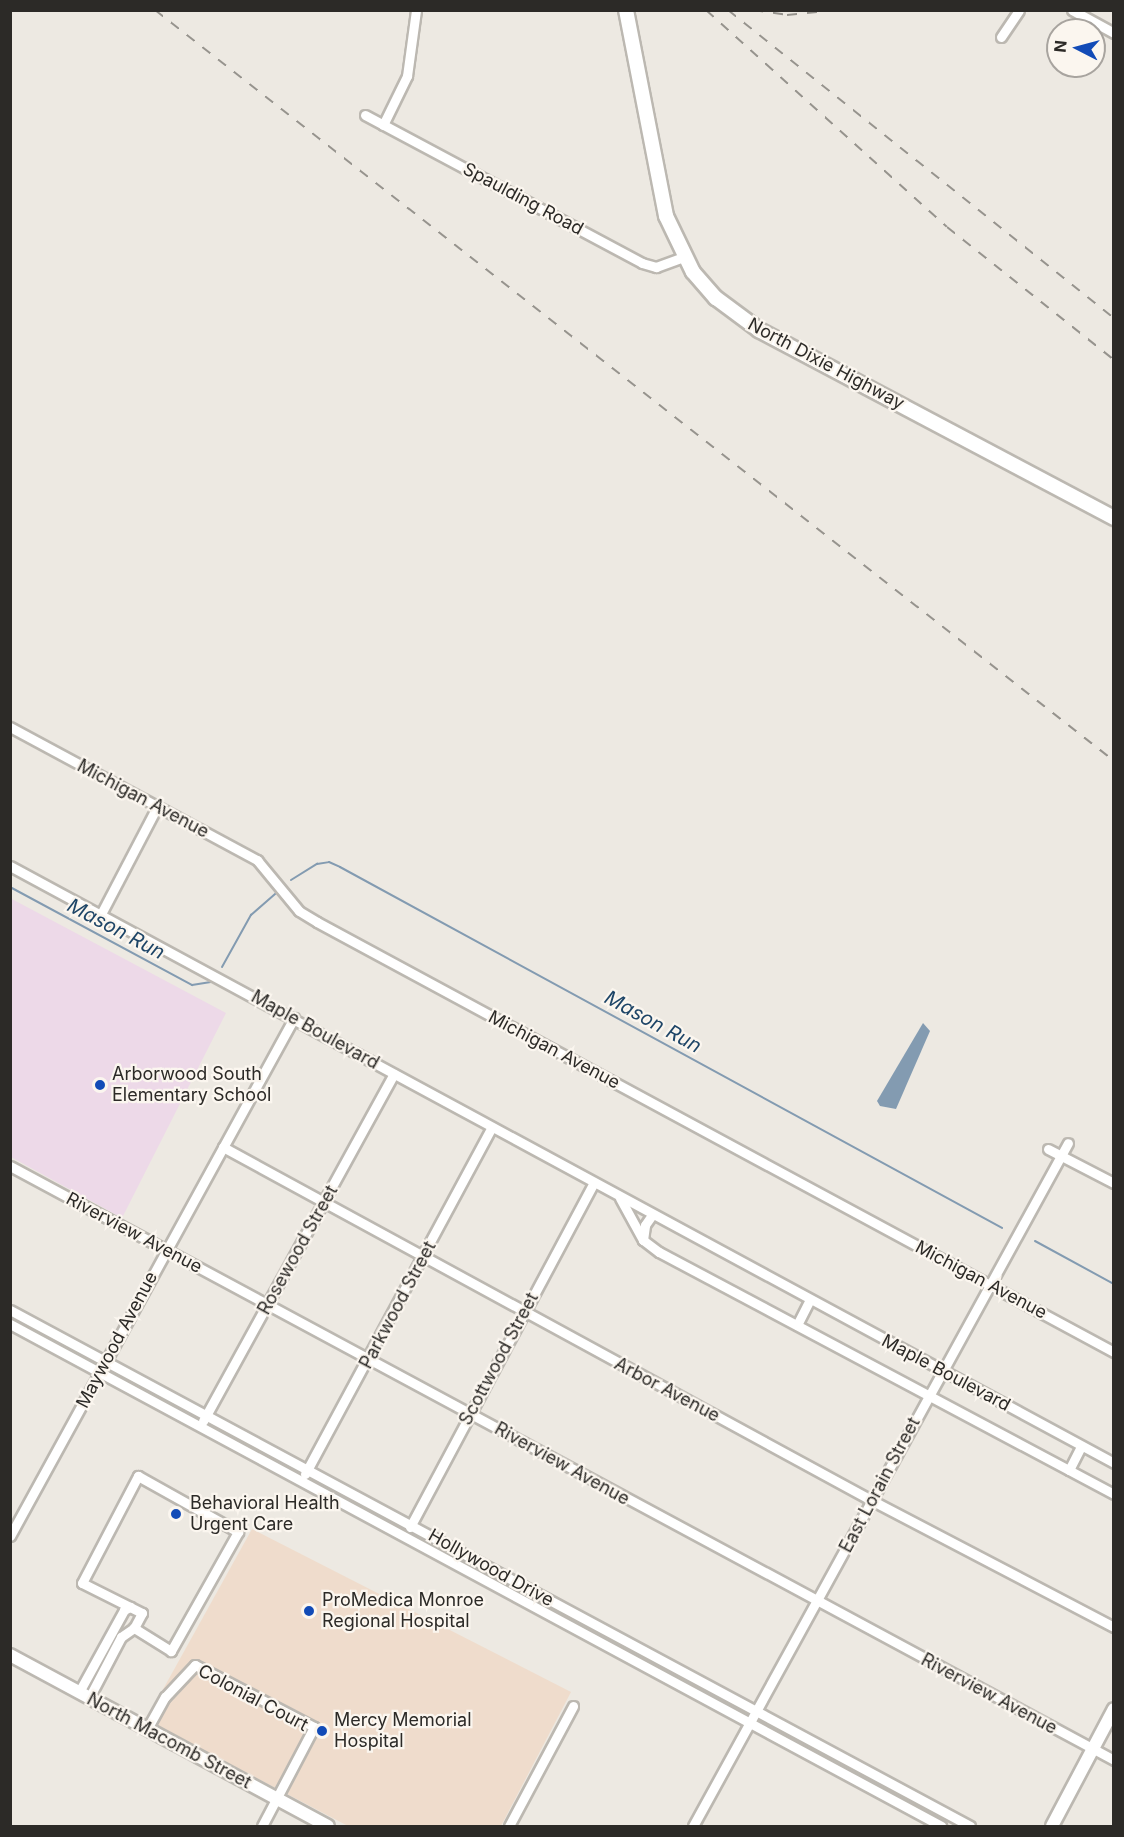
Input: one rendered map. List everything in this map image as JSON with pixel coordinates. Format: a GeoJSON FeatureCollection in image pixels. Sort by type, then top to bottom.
{"type":"FeatureCollection","features":[{"type":"Feature","properties":{"kind":"main road","name":"North Dixie Highway"},"geometry":{"type":"LineString","coordinates":[[626,10],[666,216],[684,257],[716,298],[759,330],[1113,518]]}},
{"type":"Feature","properties":{"kind":"street"},"geometry":{"type":"LineString","coordinates":[[383,125],[407,76],[416,10]]}},
{"type":"Feature","properties":{"kind":"street"},"geometry":{"type":"LineString","coordinates":[[1001,37],[1019,10]]}},
{"type":"Feature","properties":{"kind":"street"},"geometry":{"type":"LineString","coordinates":[[1072,10],[1113,33]]}},
{"type":"Feature","properties":{"kind":"street","name":"Spaulding Road"},"geometry":{"type":"LineString","coordinates":[[364,115],[642,264],[656,267],[684,257]]}},
{"type":"Feature","properties":{"kind":"street","name":"Michigan Avenue"},"geometry":{"type":"LineString","coordinates":[[10,728],[257,860],[299,911],[317,922],[1113,1352]]}},
{"type":"Feature","properties":{"kind":"street"},"geometry":{"type":"LineString","coordinates":[[101,914],[157,807]]}},
{"type":"Feature","properties":{"kind":"street","name":"Maple Boulevard"},"geometry":{"type":"LineString","coordinates":[[10,866],[1113,1463]]}},
{"type":"Feature","properties":{"kind":"street","name":"Maywood Avenue"},"geometry":{"type":"LineString","coordinates":[[10,1536],[294,1018]]}},
{"type":"Feature","properties":{"kind":"street","name":"Rosewood Street"},"geometry":{"type":"LineString","coordinates":[[200,1426],[394,1074]]}},
{"type":"Feature","properties":{"kind":"street","name":"Parkwood Street"},"geometry":{"type":"LineString","coordinates":[[301,1481],[370,1358],[492,1127]]}},
{"type":"Feature","properties":{"kind":"street","name":"East Lorain Street"},"geometry":{"type":"LineString","coordinates":[[693,1827],[1068,1143]]}},
{"type":"Feature","properties":{"kind":"street","name":"Arbor Avenue"},"geometry":{"type":"LineString","coordinates":[[223,1148],[326,1200],[524,1312],[871,1500],[1113,1627]]}},
{"type":"Feature","properties":{"kind":"street"},"geometry":{"type":"LineString","coordinates":[[1048,1149],[1113,1183]]}},
{"type":"Feature","properties":{"kind":"street","name":"Riverview Avenue"},"geometry":{"type":"LineString","coordinates":[[10,1166],[370,1358],[817,1603],[1113,1760]]}},
{"type":"Feature","properties":{"kind":"street","name":"Scottwood Street"},"geometry":{"type":"LineString","coordinates":[[404,1536],[594,1183]]}},
{"type":"Feature","properties":{"kind":"street","name":"Maple Boulevard"},"geometry":{"type":"LineString","coordinates":[[619,1196],[643,1240],[659,1252],[1113,1494]]}},
{"type":"Feature","properties":{"kind":"street"},"geometry":{"type":"LineString","coordinates":[[643,1240],[645,1225],[652,1215]]}},
{"type":"Feature","properties":{"kind":"street"},"geometry":{"type":"LineString","coordinates":[[797,1325],[810,1300]]}},
{"type":"Feature","properties":{"kind":"street","name":"Hollywood Drive"},"geometry":{"type":"LineString","coordinates":[[10,1310],[970,1827]]}},
{"type":"Feature","properties":{"kind":"street","name":"Hollywood Drive"},"geometry":{"type":"LineString","coordinates":[[10,1324],[941,1827]]}},
{"type":"Feature","properties":{"kind":"street"},"geometry":{"type":"LineString","coordinates":[[1069,1470],[1081,1446]]}},
{"type":"Feature","properties":{"kind":"street"},"geometry":{"type":"LineString","coordinates":[[84,1695],[122,1637],[134,1628],[142,1613],[82,1582],[138,1476],[238,1532],[171,1651],[134,1628]]}},
{"type":"Feature","properties":{"kind":"street"},"geometry":{"type":"LineString","coordinates":[[84,1695],[124,1610],[130,1607]]}},
{"type":"Feature","properties":{"kind":"street","name":"North Macomb Street"},"geometry":{"type":"LineString","coordinates":[[10,1655],[328,1827]]}},
{"type":"Feature","properties":{"kind":"street","name":"Colonial Court"},"geometry":{"type":"LineString","coordinates":[[147,1729],[165,1697],[195,1665],[314,1728],[277,1799]]}},
{"type":"Feature","properties":{"kind":"street"},"geometry":{"type":"LineString","coordinates":[[509,1827],[573,1706]]}},
{"type":"Feature","properties":{"kind":"street"},"geometry":{"type":"LineString","coordinates":[[1052,1827],[1113,1709]]}},
{"type":"Feature","properties":{"kind":"street"},"geometry":{"type":"LineString","coordinates":[[262,1827],[277,1799]]}},
{"type":"Feature","properties":{"kind":"shaded area","name":"Arborwood South Elementary School"},"geometry":{"type":"Polygon","coordinates":[[[10,898],[226,1013],[122,1218],[11,1157],[10,898]]]}},
{"type":"Feature","properties":{"kind":"shaded area","name":"ProMedica Monroe Regional Hospital"},"geometry":{"type":"Polygon","coordinates":[[[252,1529],[571,1692],[501,1826],[348,1826],[146,1720],[252,1529]]]}},
{"type":"Feature","properties":{"kind":"water"},"geometry":{"type":"Polygon","coordinates":[[[923,1023],[930,1031],[896,1109],[880,1106],[877,1101],[923,1023]]]}},
{"type":"Feature","properties":{"kind":"waterway","name":"Mason Run"},"geometry":{"type":"LineString","coordinates":[[291,880],[317,864],[329,862],[340,867],[1002,1228]]}},
{"type":"Feature","properties":{"kind":"waterway","name":"Mason Run"},"geometry":{"type":"LineString","coordinates":[[10,887],[192,985],[211,982]]}},
{"type":"Feature","properties":{"kind":"waterway","name":"Mason Run"},"geometry":{"type":"LineString","coordinates":[[222,967],[251,915],[276,893]]}},
{"type":"Feature","properties":{"kind":"waterway","name":"Mason Run"},"geometry":{"type":"LineString","coordinates":[[1035,1241],[1114,1284]]}},
{"type":"Feature","properties":{"kind":"railway"},"geometry":{"type":"LineString","coordinates":[[155,10],[1114,761]]}},
{"type":"Feature","properties":{"kind":"railway"},"geometry":{"type":"LineString","coordinates":[[706,10],[947,227],[1114,360]]}},
{"type":"Feature","properties":{"kind":"railway"},"geometry":{"type":"LineString","coordinates":[[728,10],[1114,318]]}},
{"type":"Feature","properties":{"kind":"railway"},"geometry":{"type":"LineString","coordinates":[[753,10],[787,15],[837,10]]}},
{"type":"Feature","properties":{"kind":"place","name":"Arborwood South Elementary School"},"geometry":{"type":"Point","coordinates":[100,1085]}},
{"type":"Feature","properties":{"kind":"place","name":"Behavioral Health Urgent Care"},"geometry":{"type":"Point","coordinates":[176,1514]}},
{"type":"Feature","properties":{"kind":"place","name":"ProMedica Monroe Regional Hospital"},"geometry":{"type":"Point","coordinates":[309,1611]}},
{"type":"Feature","properties":{"kind":"place","name":"Mercy Memorial Hospital"},"geometry":{"type":"Point","coordinates":[322,1731]}}]}
